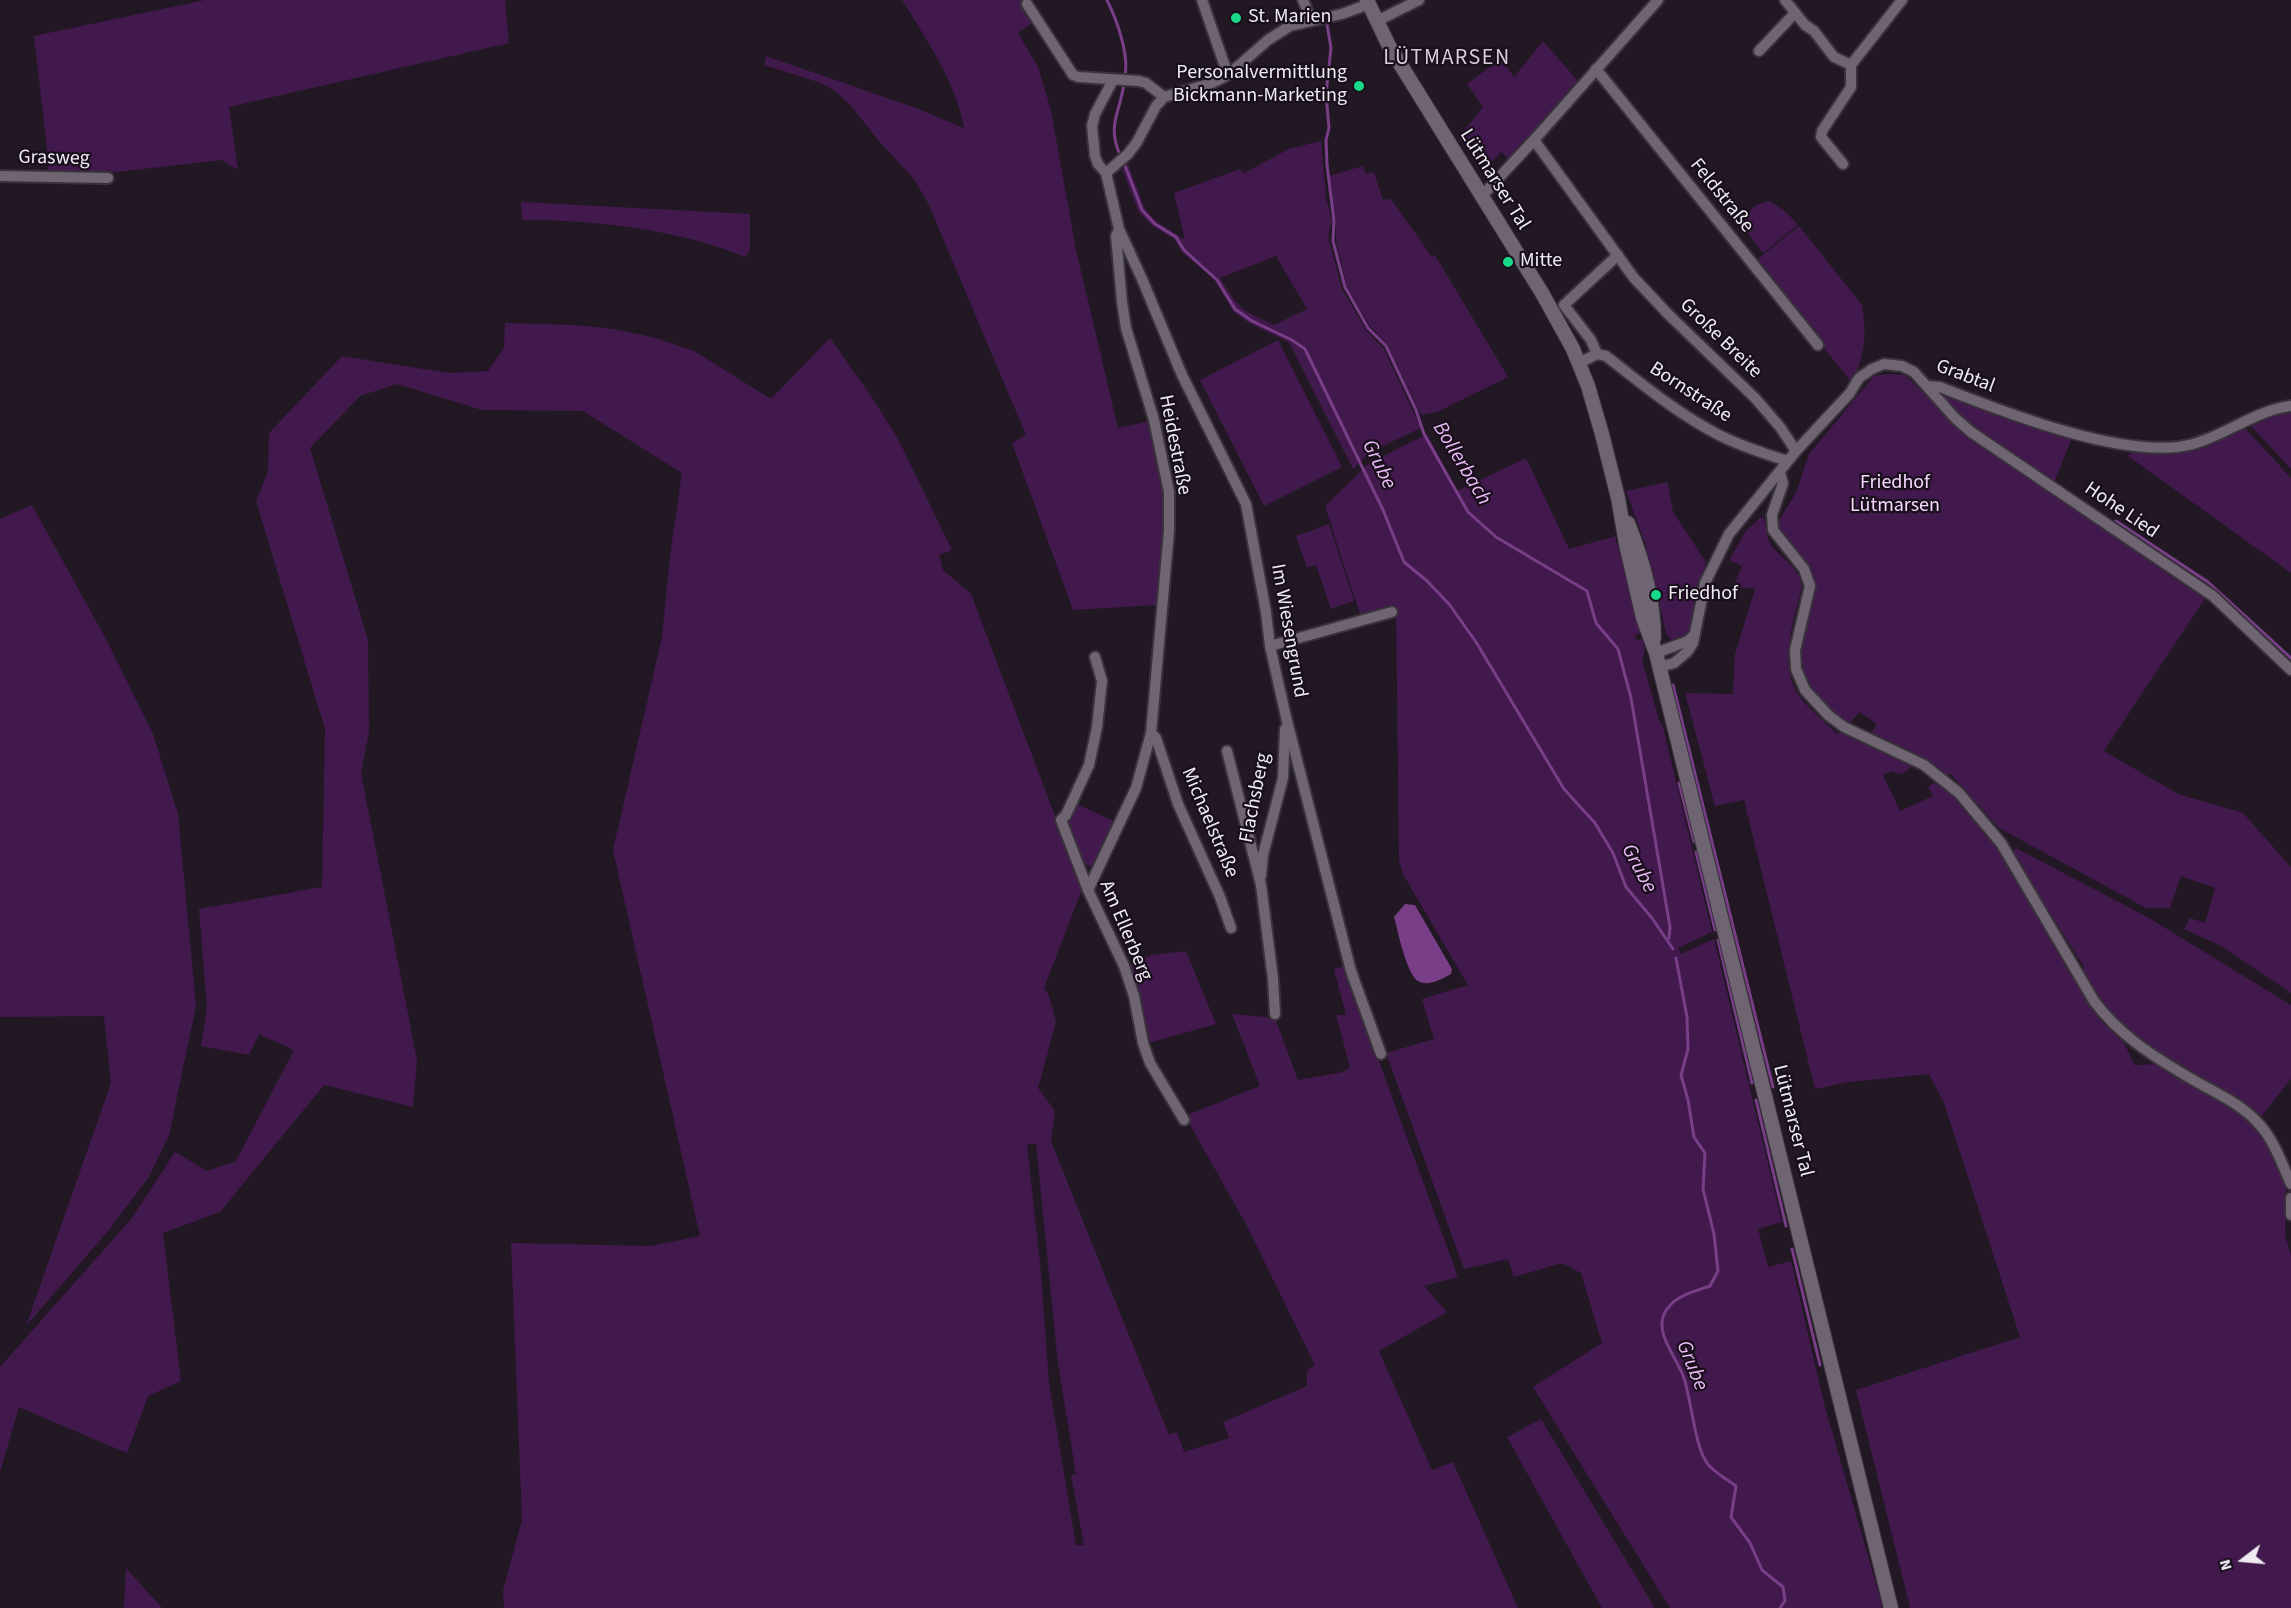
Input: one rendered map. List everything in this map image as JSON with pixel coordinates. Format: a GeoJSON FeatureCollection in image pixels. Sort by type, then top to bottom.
{"type":"FeatureCollection","features":[{"type":"Feature","properties":{"kind":"main road","name":"Lütmarser Tal"},"geometry":{"type":"LineString","coordinates":[[1368,2],[1395,56],[1547,303],[1579,363],[1596,415],[1618,498],[1636,541],[1654,616],[1655,648],[1892,1608]]}},
{"type":"Feature","properties":{"kind":"street"},"geometry":{"type":"LineString","coordinates":[[1202,0],[1228,75]]}},
{"type":"Feature","properties":{"kind":"street"},"geometry":{"type":"LineString","coordinates":[[1303,0],[1311,20]]}},
{"type":"Feature","properties":{"kind":"street"},"geometry":{"type":"LineString","coordinates":[[1377,21],[1419,0]]}},
{"type":"Feature","properties":{"kind":"street"},"geometry":{"type":"LineString","coordinates":[[1481,197],[1658,0]]}},
{"type":"Feature","properties":{"kind":"street"},"geometry":{"type":"LineString","coordinates":[[1785,0],[1834,57],[1851,65]]}},
{"type":"Feature","properties":{"kind":"street"},"geometry":{"type":"LineString","coordinates":[[1106,173],[1128,154],[1156,106],[1164,97],[1212,83],[1228,75],[1268,40],[1290,26],[1342,14],[1368,2]]}},
{"type":"Feature","properties":{"kind":"street"},"geometry":{"type":"LineString","coordinates":[[1843,164],[1821,137],[1821,131],[1851,87],[1851,65],[1896,3]]}},
{"type":"Feature","properties":{"kind":"street"},"geometry":{"type":"LineString","coordinates":[[1027,4],[1073,75],[1146,83],[1164,97]]}},
{"type":"Feature","properties":{"kind":"street"},"geometry":{"type":"LineString","coordinates":[[1759,51],[1795,12]]}},
{"type":"Feature","properties":{"kind":"street","name":"Feldstraße"},"geometry":{"type":"LineString","coordinates":[[1596,69],[1818,345]]}},
{"type":"Feature","properties":{"kind":"street","name":"Heidestraße"},"geometry":{"type":"LineString","coordinates":[[1088,890],[1136,788],[1151,733],[1169,531],[1169,492],[1154,420],[1126,328],[1116,236],[1119,229],[1106,173],[1098,164],[1095,156],[1092,126],[1095,114],[1116,80]]}},
{"type":"Feature","properties":{"kind":"street","name":"Große Breite"},"geometry":{"type":"LineString","coordinates":[[1534,140],[1634,278],[1755,398],[1780,427],[1796,451]]}},
{"type":"Feature","properties":{"kind":"street","name":"Grasweg"},"geometry":{"type":"LineString","coordinates":[[0,176],[108,178]]}},
{"type":"Feature","properties":{"kind":"street","name":"Im Wiesengrund"},"geometry":{"type":"LineString","coordinates":[[1119,229],[1182,375],[1246,504],[1270,646],[1286,717],[1351,971],[1381,1054]]}},
{"type":"Feature","properties":{"kind":"street"},"geometry":{"type":"LineString","coordinates":[[1579,363],[1597,354],[1591,340],[1564,305],[1618,255]]}},
{"type":"Feature","properties":{"kind":"street","name":"Bornstraße"},"geometry":{"type":"LineString","coordinates":[[1597,354],[1606,356],[1659,397],[1718,434],[1759,452],[1788,461]]}},
{"type":"Feature","properties":{"kind":"street","name":"Grabtal"},"geometry":{"type":"LineString","coordinates":[[1660,667],[1674,663],[1687,652],[1693,643],[1705,583],[1729,534],[1796,451],[1836,409],[1859,378],[1884,364],[1902,366],[1914,372],[1927,386],[1940,387],[2015,416],[2129,446],[2175,448],[2192,445],[2264,414],[2291,406]]}},
{"type":"Feature","properties":{"kind":"street","name":"Hohe Lied"},"geometry":{"type":"LineString","coordinates":[[1927,386],[1955,418],[1971,432],[2213,596],[2291,670]]}},
{"type":"Feature","properties":{"kind":"street"},"geometry":{"type":"LineString","coordinates":[[1780,473],[1783,483],[1772,515],[1773,531],[1804,568],[1810,586],[1795,650],[1796,669],[1805,690],[1828,715],[1844,727],[1924,765],[1959,793],[2001,843],[2105,1016],[2148,1052],[2230,1100],[2259,1123],[2269,1137],[2291,1184]]}},
{"type":"Feature","properties":{"kind":"street"},"geometry":{"type":"LineString","coordinates":[[1270,646],[1392,612]]}},
{"type":"Feature","properties":{"kind":"street"},"geometry":{"type":"LineString","coordinates":[[1655,648],[1688,640],[1695,634]]}},
{"type":"Feature","properties":{"kind":"street","name":"Am Ellerberg"},"geometry":{"type":"LineString","coordinates":[[1095,657],[1102,681],[1089,765],[1066,815],[1061,820],[1088,890],[1124,966],[1134,996],[1149,1063],[1184,1120]]}},
{"type":"Feature","properties":{"kind":"street","name":"Flachsberg"},"geometry":{"type":"LineString","coordinates":[[1261,885],[1263,855],[1283,778],[1286,717]]}},
{"type":"Feature","properties":{"kind":"street","name":"Michaelstraße"},"geometry":{"type":"LineString","coordinates":[[1151,733],[1156,738],[1178,804],[1220,897],[1231,928]]}},
{"type":"Feature","properties":{"kind":"street","name":"Flachsberg"},"geometry":{"type":"LineString","coordinates":[[1227,751],[1261,885],[1275,1014]]}},
{"type":"Feature","properties":{"kind":"street"},"geometry":{"type":"LineString","coordinates":[[2291,1198],[2291,1215]]}},
{"type":"Feature","properties":{"kind":"green space"},"geometry":{"type":"Polygon","coordinates":[[[205,0],[505,0],[509,43],[229,107],[238,170],[222,160],[108,173],[48,174],[34,36],[205,0]]]}},
{"type":"Feature","properties":{"kind":"green space"},"geometry":{"type":"Polygon","coordinates":[[[902,0],[1021,0],[1035,21],[1018,33],[1038,67],[1051,110],[1076,250],[1118,428],[1150,421],[1164,493],[1164,534],[1157,605],[1073,610],[1012,443],[1026,435],[928,203],[914,179],[878,140],[852,107],[834,90],[818,82],[764,65],[766,56],[916,108],[964,128],[955,95],[947,78],[902,0]]]}},
{"type":"Feature","properties":{"kind":"green space"},"geometry":{"type":"Polygon","coordinates":[[[1543,41],[1578,81],[1509,159],[1501,152],[1488,167],[1458,138],[1483,107],[1467,84],[1501,59],[1514,77],[1543,41]]]}},
{"type":"Feature","properties":{"kind":"green space"},"geometry":{"type":"Polygon","coordinates":[[[1321,141],[1326,198],[1332,220],[1328,236],[1342,289],[1366,330],[1384,349],[1421,428],[1370,452],[1353,469],[1289,342],[1249,323],[1233,311],[1215,280],[1182,252],[1174,239],[1153,226],[1139,213],[1122,169],[1128,164],[1145,209],[1156,221],[1185,240],[1174,193],[1240,169],[1244,173],[1289,149],[1321,141]],[[1276,256],[1220,278],[1237,303],[1254,316],[1274,325],[1307,309],[1276,256]]]}},
{"type":"Feature","properties":{"kind":"green space"},"geometry":{"type":"Polygon","coordinates":[[[1363,166],[1366,174],[1374,172],[1383,200],[1391,199],[1432,257],[1435,255],[1508,377],[1437,412],[1421,415],[1388,346],[1370,326],[1347,287],[1336,241],[1336,220],[1329,176],[1363,166]]]}},
{"type":"Feature","properties":{"kind":"green space"},"geometry":{"type":"Polygon","coordinates":[[[1769,201],[1785,211],[1798,225],[1763,253],[1739,222],[1756,205],[1769,201]]]}},
{"type":"Feature","properties":{"kind":"green space"},"geometry":{"type":"Polygon","coordinates":[[[521,202],[750,214],[750,251],[745,257],[693,240],[636,228],[549,220],[522,220],[521,202]]]}},
{"type":"Feature","properties":{"kind":"green space"},"geometry":{"type":"Polygon","coordinates":[[[1799,226],[1862,305],[1864,345],[1852,383],[1755,261],[1799,226]]]}},
{"type":"Feature","properties":{"kind":"green space"},"geometry":{"type":"Polygon","coordinates":[[[505,323],[614,329],[656,338],[694,351],[771,399],[830,338],[898,439],[952,550],[939,555],[943,570],[971,594],[1080,882],[1081,892],[1044,988],[1049,996],[1056,1022],[1038,1088],[1055,1111],[1051,1141],[1169,1435],[1177,1432],[1184,1452],[1229,1438],[1223,1422],[1307,1386],[1307,1370],[1315,1365],[1246,1224],[1185,1116],[1260,1086],[1232,1014],[1275,1018],[1298,1080],[1343,1072],[1350,1067],[1336,1015],[1346,1015],[1334,969],[1344,966],[1458,1277],[1424,1286],[1447,1312],[1379,1351],[1432,1470],[1453,1462],[1518,1608],[504,1608],[503,1591],[522,1520],[511,1243],[650,1246],[700,1236],[613,850],[662,637],[670,556],[682,473],[583,411],[482,410],[397,384],[360,396],[310,448],[368,640],[369,732],[361,773],[417,1060],[413,1107],[324,1085],[220,1212],[163,1233],[181,1381],[148,1396],[127,1453],[19,1407],[0,1472],[0,1367],[132,1218],[175,1152],[207,1171],[236,1161],[294,1050],[259,1034],[249,1055],[201,1046],[207,1007],[199,909],[322,887],[325,729],[256,501],[268,471],[269,433],[342,356],[448,373],[488,371],[504,348],[505,323]],[[1036,1143],[1027,1145],[1041,1273],[1049,1383],[1076,1545],[1084,1545],[1071,1475],[1076,1474],[1058,1364],[1036,1143]]]}},
{"type":"Feature","properties":{"kind":"green space"},"geometry":{"type":"Polygon","coordinates":[[[1278,340],[1342,467],[1264,506],[1200,380],[1278,340]]]}},
{"type":"Feature","properties":{"kind":"green space","name":"Friedhof Lütmarsen"},"geometry":{"type":"Polygon","coordinates":[[[1905,375],[1969,437],[2205,598],[2104,751],[2178,794],[2243,813],[2291,867],[2291,993],[2221,946],[2184,929],[2190,918],[2205,923],[2215,888],[2181,876],[2170,908],[2146,908],[1999,828],[1951,774],[1944,777],[1870,736],[1877,724],[1860,712],[1849,723],[1839,717],[1821,702],[1807,684],[1800,662],[1800,650],[1814,586],[1809,569],[1787,539],[1778,522],[1796,493],[1809,454],[1874,376],[1905,375]]]}},
{"type":"Feature","properties":{"kind":"green space"},"geometry":{"type":"Polygon","coordinates":[[[1944,393],[2071,440],[2054,483],[1976,430],[1939,394],[1944,393]]]}},
{"type":"Feature","properties":{"kind":"green space"},"geometry":{"type":"Polygon","coordinates":[[[2284,411],[2291,411],[2291,469],[2251,426],[2284,411]]]}},
{"type":"Feature","properties":{"kind":"green space"},"geometry":{"type":"Polygon","coordinates":[[[2244,427],[2291,478],[2291,573],[2128,456],[2132,451],[2164,454],[2190,450],[2244,427]]]}},
{"type":"Feature","properties":{"kind":"green space"},"geometry":{"type":"Polygon","coordinates":[[[1427,434],[1457,491],[1526,458],[1569,549],[1616,536],[1616,543],[1620,542],[1641,633],[1635,635],[1636,641],[1643,639],[1645,648],[1642,660],[1663,727],[1712,932],[1678,948],[1681,954],[1714,939],[1782,1222],[1758,1229],[1768,1267],[1791,1261],[1825,1407],[1883,1608],[1670,1608],[1533,1387],[1602,1343],[1581,1273],[1562,1263],[1514,1277],[1508,1259],[1464,1269],[1386,1053],[1434,1039],[1422,999],[1468,985],[1404,876],[1399,861],[1396,608],[1361,617],[1325,506],[1368,464],[1427,434]]]}},
{"type":"Feature","properties":{"kind":"green space"},"geometry":{"type":"Polygon","coordinates":[[[1667,482],[1673,512],[1706,562],[1689,630],[1683,638],[1673,642],[1666,633],[1645,543],[1626,491],[1667,482]]]}},
{"type":"Feature","properties":{"kind":"green space"},"geometry":{"type":"Polygon","coordinates":[[[32,505],[107,641],[153,734],[178,814],[196,1006],[169,1135],[149,1177],[108,1231],[26,1326],[111,1083],[104,1016],[0,1017],[0,519],[32,505]]]}},
{"type":"Feature","properties":{"kind":"green space"},"geometry":{"type":"Polygon","coordinates":[[[1761,517],[1764,519],[1770,543],[1797,573],[1802,586],[1788,656],[1792,683],[1799,696],[1836,733],[1852,733],[1914,765],[1902,774],[1891,771],[1883,775],[1900,811],[1933,796],[1928,787],[1937,781],[1962,806],[1985,832],[2026,891],[2096,1014],[2121,1040],[2134,1065],[2160,1064],[2232,1107],[2256,1127],[2269,1145],[2286,1181],[2285,1235],[2291,1255],[2291,1608],[1910,1608],[1856,1390],[2020,1337],[1944,1103],[1929,1074],[1849,1082],[1815,1089],[1744,800],[1715,806],[1685,693],[1733,694],[1735,654],[1755,589],[1733,587],[1742,566],[1729,560],[1746,531],[1761,517]]]}},
{"type":"Feature","properties":{"kind":"green space"},"geometry":{"type":"Polygon","coordinates":[[[1329,524],[1354,601],[1331,609],[1316,565],[1307,568],[1296,536],[1329,524]]]}},
{"type":"Feature","properties":{"kind":"green space"},"geometry":{"type":"Polygon","coordinates":[[[1074,803],[1116,822],[1094,867],[1083,864],[1067,822],[1074,803]]]}},
{"type":"Feature","properties":{"kind":"green space"},"geometry":{"type":"Polygon","coordinates":[[[2016,848],[2149,918],[2291,1005],[2291,1079],[2259,1119],[2132,1038],[2107,1015],[2079,971],[2084,967],[2012,852],[2016,848]]]}},
{"type":"Feature","properties":{"kind":"green space"},"geometry":{"type":"Polygon","coordinates":[[[1186,951],[1216,1024],[1149,1043],[1130,965],[1152,955],[1186,951]]]}},
{"type":"Feature","properties":{"kind":"green space"},"geometry":{"type":"Polygon","coordinates":[[[1541,1419],[1655,1608],[1602,1608],[1507,1437],[1541,1419]]]}},
{"type":"Feature","properties":{"kind":"green space"},"geometry":{"type":"Polygon","coordinates":[[[126,1568],[162,1608],[124,1608],[126,1568]]]}},
{"type":"Feature","properties":{"kind":"shaded area"},"geometry":{"type":"Polygon","coordinates":[[[1405,904],[1415,905],[1452,969],[1451,974],[1428,983],[1415,979],[1404,953],[1394,917],[1405,904]]]}},
{"type":"Feature","properties":{"kind":"waterway","name":"Grube"},"geometry":{"type":"LineString","coordinates":[[1107,0],[1115,17],[1124,48],[1125,76]]}},
{"type":"Feature","properties":{"kind":"waterway","name":"Bollerbach"},"geometry":{"type":"LineString","coordinates":[[1327,24],[1331,48],[1326,94],[1329,128],[1326,140],[1327,165],[1334,221],[1333,241],[1345,287],[1368,328],[1386,346],[1416,410],[1424,434],[1468,512],[1496,537],[1587,591],[1596,623],[1618,649],[1631,698],[1670,927],[1669,938]]}},
{"type":"Feature","properties":{"kind":"waterway","name":"Grube"},"geometry":{"type":"LineString","coordinates":[[1121,157],[1114,128],[1124,83]]}},
{"type":"Feature","properties":{"kind":"waterway","name":"Grube"},"geometry":{"type":"LineString","coordinates":[[1124,163],[1142,210],[1155,224],[1176,237],[1184,250],[1217,280],[1235,309],[1252,321],[1292,340],[1305,349],[1383,510],[1404,562],[1426,580],[1449,604],[1476,642],[1564,789],[1595,823],[1613,853],[1626,887],[1652,918],[1673,949]]}},
{"type":"Feature","properties":{"kind":"waterway"},"geometry":{"type":"LineString","coordinates":[[2116,521],[2208,582],[2291,658]]}},
{"type":"Feature","properties":{"kind":"waterway"},"geometry":{"type":"LineString","coordinates":[[1673,685],[1773,1087]]}},
{"type":"Feature","properties":{"kind":"waterway"},"geometry":{"type":"LineString","coordinates":[[1679,783],[1694,842]]}},
{"type":"Feature","properties":{"kind":"waterway"},"geometry":{"type":"LineString","coordinates":[[1696,852],[1715,930]]}},
{"type":"Feature","properties":{"kind":"waterway"},"geometry":{"type":"LineString","coordinates":[[1718,940],[1752,1083]]}},
{"type":"Feature","properties":{"kind":"waterway","name":"Grube"},"geometry":{"type":"LineString","coordinates":[[1676,958],[1687,1017],[1688,1049],[1681,1075],[1694,1137],[1705,1153],[1703,1189],[1714,1234],[1718,1271],[1710,1286],[1696,1290],[1672,1303],[1664,1314],[1662,1330],[1687,1387],[1696,1435],[1703,1456],[1713,1469],[1736,1486],[1731,1517],[1750,1543],[1762,1570],[1783,1587],[1785,1601],[1780,1608]]}},
{"type":"Feature","properties":{"kind":"waterway"},"geometry":{"type":"LineString","coordinates":[[1756,1100],[1786,1226]]}},
{"type":"Feature","properties":{"kind":"waterway"},"geometry":{"type":"LineString","coordinates":[[1792,1249],[1820,1365]]}},
{"type":"Feature","properties":{"kind":"place","name":"St. Marien"},"geometry":{"type":"Point","coordinates":[1236,18]}},
{"type":"Feature","properties":{"kind":"place","name":"Personalvermittlung Bickmann-Marketing"},"geometry":{"type":"Point","coordinates":[1359,86]}},
{"type":"Feature","properties":{"kind":"place","name":"Mitte"},"geometry":{"type":"Point","coordinates":[1508,262]}},
{"type":"Feature","properties":{"kind":"place","name":"Friedhof"},"geometry":{"type":"Point","coordinates":[1656,595]}},
{"type":"Feature","properties":{"kind":"district","name":"LÜTMARSEN"},"geometry":{"type":"Point","coordinates":[1447,59]}}]}
